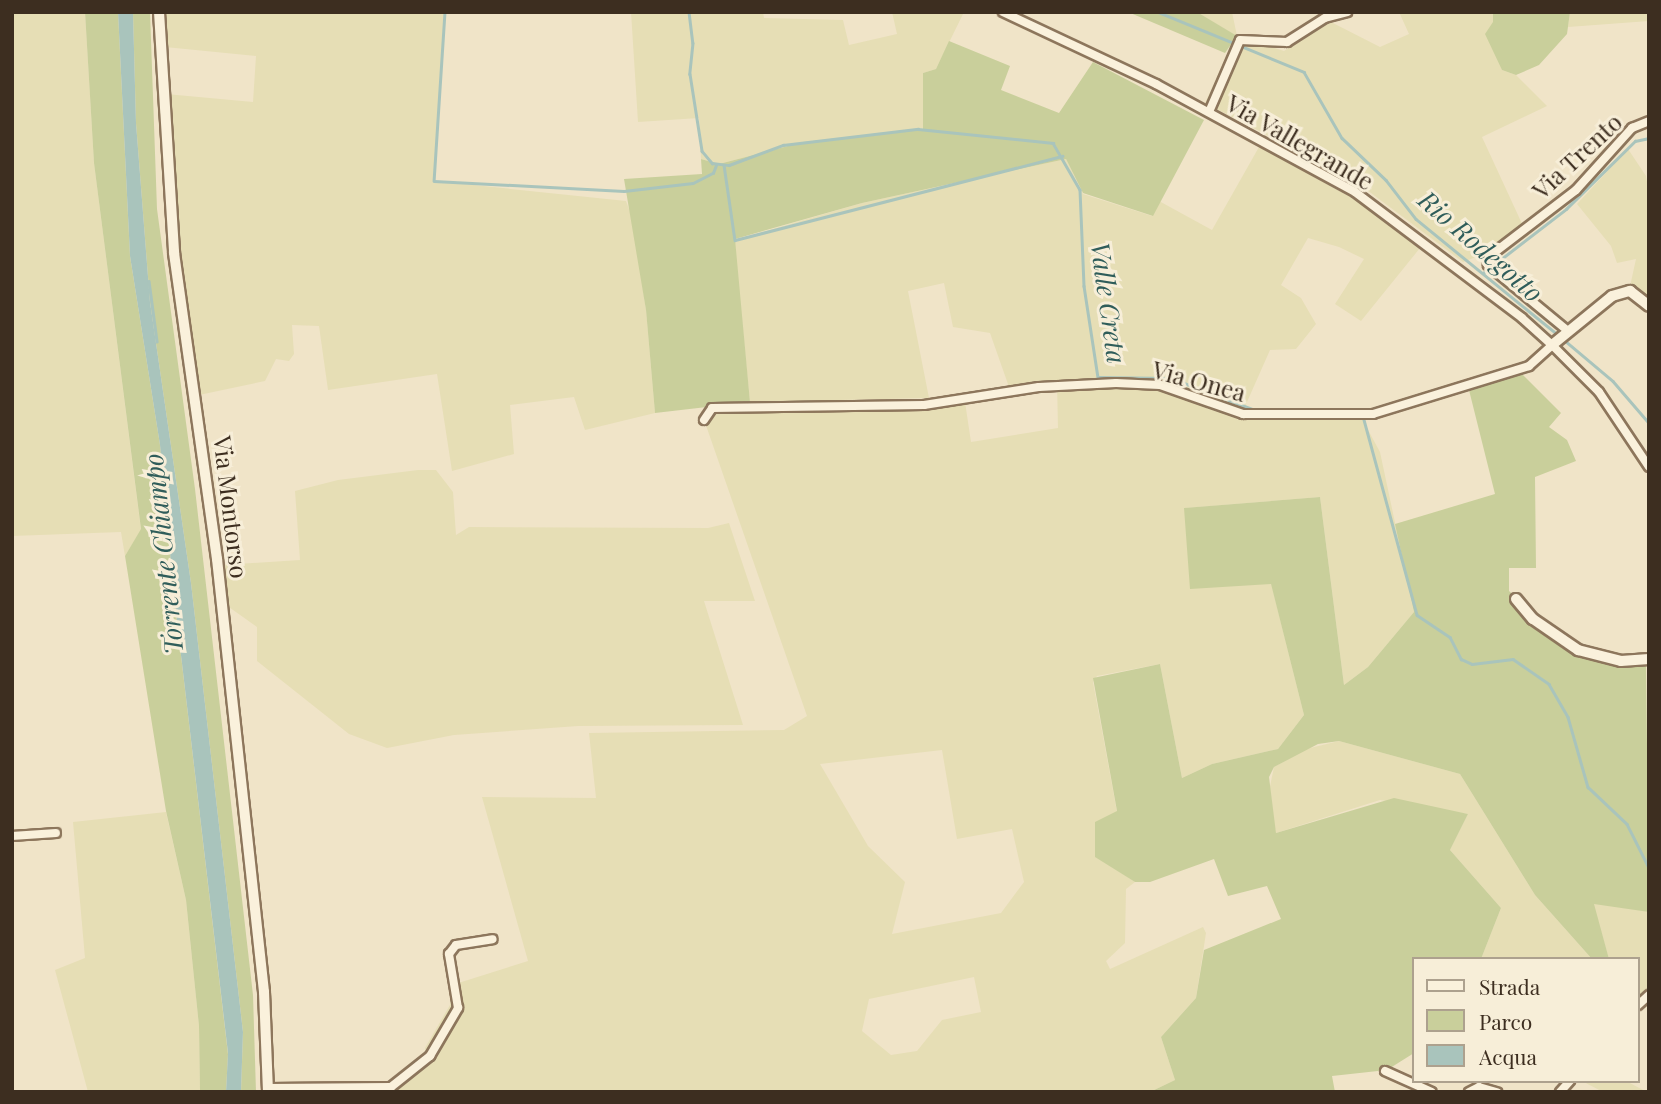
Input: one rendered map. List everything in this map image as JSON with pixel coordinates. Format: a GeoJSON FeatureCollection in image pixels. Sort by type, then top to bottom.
{"type":"FeatureCollection","features":[{"type":"Feature","properties":{"kind":"main road","name":"Via Montorso"},"geometry":{"type":"LineString","coordinates":[[159,12],[174,253],[218,559],[264,992],[269,1090]]}},
{"type":"Feature","properties":{"kind":"main road"},"geometry":{"type":"LineString","coordinates":[[1560,338],[1597,304],[1624,291],[1635,293],[1649,306]]}},
{"type":"Feature","properties":{"kind":"main road"},"geometry":{"type":"LineString","coordinates":[[1516,599],[1533,619],[1578,650],[1621,661],[1649,659]]}},
{"type":"Feature","properties":{"kind":"street","name":"Via Vallegrande"},"geometry":{"type":"LineString","coordinates":[[1003,12],[1102,56],[1355,192],[1522,318],[1560,338]]}},
{"type":"Feature","properties":{"kind":"street"},"geometry":{"type":"LineString","coordinates":[[1209,112],[1238,44],[1287,42],[1325,18],[1347,12]]}},
{"type":"Feature","properties":{"kind":"street","name":"Via Trento"},"geometry":{"type":"LineString","coordinates":[[1560,338],[1491,267],[1496,250],[1576,190],[1632,128],[1649,121]]}},
{"type":"Feature","properties":{"kind":"street"},"geometry":{"type":"LineString","coordinates":[[1560,338],[1649,467]]}},
{"type":"Feature","properties":{"kind":"street","name":"Via Onea"},"geometry":{"type":"LineString","coordinates":[[704,420],[712,408],[924,405],[1039,387],[1116,383],[1160,385],[1242,414],[1373,414],[1529,366],[1560,338]]}},
{"type":"Feature","properties":{"kind":"street"},"geometry":{"type":"LineString","coordinates":[[12,836],[56,833]]}},
{"type":"Feature","properties":{"kind":"street"},"geometry":{"type":"LineString","coordinates":[[269,1090],[391,1087],[430,1056],[458,1009],[449,954],[456,945],[493,939]]}},
{"type":"Feature","properties":{"kind":"street"},"geometry":{"type":"LineString","coordinates":[[1385,1071],[1432,1092]]}},
{"type":"Feature","properties":{"kind":"street"},"geometry":{"type":"LineString","coordinates":[[1469,1092],[1479,1087],[1497,1092]]}},
{"type":"Feature","properties":{"kind":"shaded area"},"geometry":{"type":"Polygon","coordinates":[[[12,12],[85,12],[94,163],[141,530],[125,556],[121,532],[12,536],[12,12]]]}},
{"type":"Feature","properties":{"kind":"shaded area"},"geometry":{"type":"Polygon","coordinates":[[[164,12],[444,12],[435,181],[626,201],[633,220],[646,310],[655,413],[585,430],[574,397],[510,405],[514,454],[452,471],[437,374],[328,390],[319,326],[292,325],[294,354],[289,361],[276,359],[265,381],[199,395],[223,565],[300,560],[295,491],[338,480],[418,470],[436,470],[453,492],[456,535],[469,527],[708,528],[729,523],[755,601],[704,601],[743,725],[578,726],[454,735],[387,748],[349,734],[257,661],[257,627],[226,605],[174,229],[166,94],[253,102],[256,56],[165,47],[164,12]]]}},
{"type":"Feature","properties":{"kind":"shaded area"},"geometry":{"type":"Polygon","coordinates":[[[631,12],[763,12],[764,18],[843,20],[849,45],[897,34],[892,12],[964,12],[936,69],[923,73],[923,129],[803,142],[719,164],[701,159],[699,118],[638,122],[631,12]]]}},
{"type":"Feature","properties":{"kind":"shaded area"},"geometry":{"type":"Polygon","coordinates":[[[1197,12],[1232,12],[1237,36],[1284,51],[1329,21],[1380,47],[1409,34],[1399,12],[1493,12],[1502,70],[1516,75],[1547,106],[1482,137],[1524,228],[1499,248],[1463,262],[1355,181],[1205,103],[1236,36],[1197,12]]]}},
{"type":"Feature","properties":{"kind":"shaded area"},"geometry":{"type":"Polygon","coordinates":[[[1570,12],[1649,12],[1649,21],[1568,27],[1570,12]]]}},
{"type":"Feature","properties":{"kind":"shaded area"},"geometry":{"type":"Polygon","coordinates":[[[1259,147],[1358,201],[1420,248],[1361,321],[1335,304],[1364,259],[1339,247],[1308,238],[1281,285],[1301,298],[1316,324],[1296,349],[1270,350],[1243,411],[1270,419],[1361,417],[1380,452],[1414,612],[1368,667],[1344,685],[1320,497],[1185,508],[1271,583],[1304,715],[1278,749],[1212,764],[1182,778],[1160,664],[1097,676],[1093,682],[1117,812],[1095,823],[1095,856],[1135,882],[1126,889],[1125,943],[1106,961],[1110,969],[1203,927],[1206,933],[1196,998],[1161,1037],[1175,1080],[1150,1092],[392,1092],[390,1081],[426,1055],[425,1048],[450,1005],[452,985],[528,961],[482,797],[596,798],[589,733],[784,730],[807,716],[701,411],[965,402],[971,442],[1058,428],[1057,383],[1009,387],[990,333],[953,327],[944,283],[908,291],[929,398],[750,402],[734,240],[862,203],[1066,159],[1083,194],[1152,216],[1159,201],[1212,230],[1259,147]],[[942,750],[820,764],[868,846],[905,882],[892,934],[1001,913],[1024,882],[1012,829],[957,839],[942,750]],[[974,977],[869,999],[862,1031],[891,1055],[917,1051],[942,1020],[981,1012],[974,977]]]}},
{"type":"Feature","properties":{"kind":"shaded area"},"geometry":{"type":"Polygon","coordinates":[[[1628,149],[1646,176],[1649,193],[1649,305],[1629,291],[1636,259],[1617,263],[1611,246],[1577,204],[1628,149]]]}},
{"type":"Feature","properties":{"kind":"shaded area"},"geometry":{"type":"Polygon","coordinates":[[[1339,741],[1460,774],[1535,895],[1590,957],[1482,957],[1501,908],[1450,850],[1468,814],[1380,800],[1276,833],[1268,796],[1274,767],[1306,749],[1339,741]]]}},
{"type":"Feature","properties":{"kind":"shaded area"},"geometry":{"type":"Polygon","coordinates":[[[166,812],[186,900],[199,1026],[200,1092],[88,1092],[55,970],[85,958],[73,822],[166,812]]]}},
{"type":"Feature","properties":{"kind":"shaded area"},"geometry":{"type":"Polygon","coordinates":[[[1599,902],[1649,912],[1649,989],[1640,996],[1640,957],[1608,957],[1593,904],[1599,902]]]}},
{"type":"Feature","properties":{"kind":"shaded area"},"geometry":{"type":"Polygon","coordinates":[[[1586,1083],[1630,1083],[1647,1092],[1603,1092],[1586,1083]]]}},
{"type":"Feature","properties":{"kind":"green space"},"geometry":{"type":"Polygon","coordinates":[[[85,12],[118,12],[130,256],[160,445],[174,596],[228,1054],[226,1092],[200,1092],[199,1026],[186,900],[166,811],[125,556],[141,529],[94,163],[85,12]]]}},
{"type":"Feature","properties":{"kind":"green space"},"geometry":{"type":"Polygon","coordinates":[[[133,12],[150,12],[157,209],[195,489],[253,995],[256,1092],[241,1092],[243,1032],[191,583],[150,302],[136,123],[133,12]]]}},
{"type":"Feature","properties":{"kind":"green space"},"geometry":{"type":"Polygon","coordinates":[[[1128,12],[1197,12],[1237,36],[1225,53],[1128,12]]]}},
{"type":"Feature","properties":{"kind":"green space"},"geometry":{"type":"Polygon","coordinates":[[[1493,12],[1570,12],[1567,34],[1539,65],[1516,75],[1502,70],[1485,34],[1493,22],[1493,12]]]}},
{"type":"Feature","properties":{"kind":"green space"},"geometry":{"type":"Polygon","coordinates":[[[949,41],[1010,66],[1001,90],[1059,113],[1093,62],[1204,120],[1153,216],[1083,193],[1066,159],[862,203],[735,239],[750,402],[655,413],[646,310],[624,179],[702,174],[701,159],[719,164],[803,142],[923,129],[923,73],[936,69],[949,41]]]}},
{"type":"Feature","properties":{"kind":"green space"},"geometry":{"type":"Polygon","coordinates":[[[1520,372],[1561,413],[1549,427],[1567,440],[1576,461],[1535,477],[1536,568],[1509,568],[1509,591],[1555,633],[1600,656],[1646,662],[1649,912],[1594,904],[1608,957],[1590,957],[1535,895],[1460,774],[1339,741],[1318,744],[1274,767],[1269,777],[1276,833],[1394,798],[1468,814],[1450,850],[1501,908],[1482,957],[1412,957],[1412,1054],[1387,1070],[1332,1076],[1335,1092],[1150,1092],[1175,1080],[1161,1037],[1196,998],[1204,950],[1281,919],[1267,886],[1228,896],[1214,859],[1150,882],[1135,882],[1095,857],[1095,822],[1117,811],[1093,678],[1160,664],[1182,778],[1212,764],[1278,749],[1304,715],[1271,584],[1190,589],[1184,508],[1320,497],[1344,685],[1368,667],[1414,612],[1395,524],[1495,494],[1468,386],[1520,372]]]}},
{"type":"Feature","properties":{"kind":"water"},"geometry":{"type":"Polygon","coordinates":[[[118,12],[133,12],[136,123],[150,302],[191,583],[243,1032],[241,1092],[226,1092],[228,1053],[174,596],[160,445],[130,256],[118,12]]]}},
{"type":"Feature","properties":{"kind":"waterway"},"geometry":{"type":"LineString","coordinates":[[445,12],[434,181],[624,191],[693,183],[713,173],[716,165]]}},
{"type":"Feature","properties":{"kind":"waterway","name":"Valle Creta"},"geometry":{"type":"LineString","coordinates":[[689,12],[693,43],[690,74],[702,151],[712,163],[729,165],[783,145],[918,129],[1053,143],[1080,190],[1084,286],[1098,377],[1171,378],[1255,410]]}},
{"type":"Feature","properties":{"kind":"waterway","name":"Rio Rodegotto"},"geometry":{"type":"LineString","coordinates":[[1158,12],[1304,72],[1342,138],[1386,180],[1416,219],[1558,335]]}},
{"type":"Feature","properties":{"kind":"waterway"},"geometry":{"type":"LineString","coordinates":[[1483,273],[1566,209],[1635,141],[1649,138]]}},
{"type":"Feature","properties":{"kind":"waterway"},"geometry":{"type":"LineString","coordinates":[[724,165],[735,240],[1062,156]]}},
{"type":"Feature","properties":{"kind":"waterway","name":"Torrente Chiampo"},"geometry":{"type":"LineString","coordinates":[[149,281],[157,341]]}},
{"type":"Feature","properties":{"kind":"waterway","name":"Rio Rodegotto"},"geometry":{"type":"LineString","coordinates":[[1563,339],[1613,381],[1649,423]]}},
{"type":"Feature","properties":{"kind":"waterway","name":"Valle Creta"},"geometry":{"type":"LineString","coordinates":[[1363,416],[1417,615],[1450,637],[1461,659],[1472,664],[1513,659],[1549,684],[1568,717],[1588,787],[1627,824],[1649,868]]}}]}
